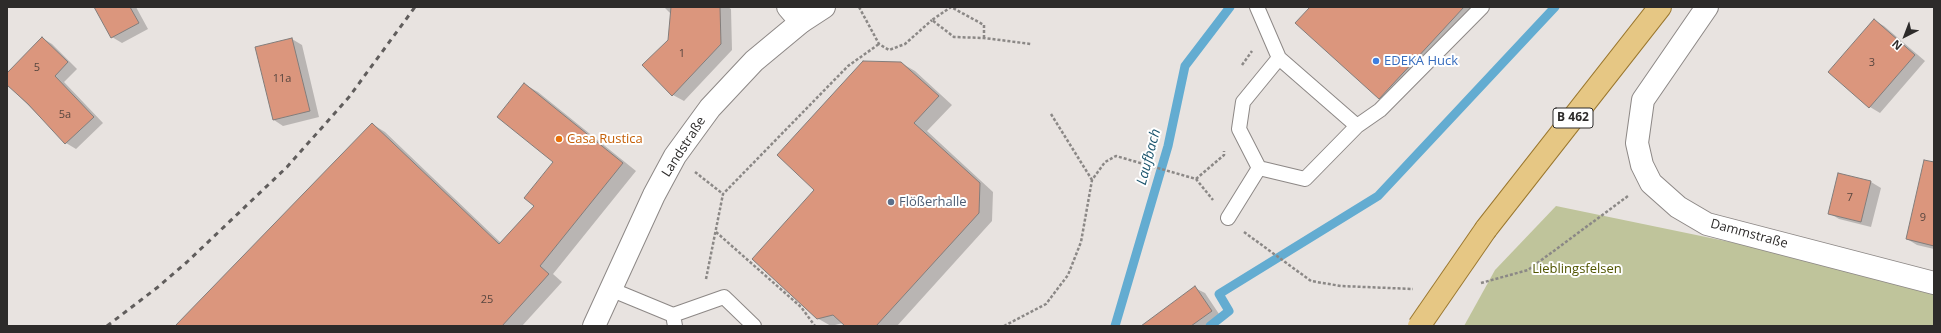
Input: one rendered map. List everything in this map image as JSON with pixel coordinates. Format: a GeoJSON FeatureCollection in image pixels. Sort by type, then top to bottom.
{"type":"FeatureCollection","features":[{"type":"Feature","properties":{"kind":"main road","name":"B 462"},"geometry":{"type":"LineString","coordinates":[[1419,326],[1486,229],[1660,7]]}},
{"type":"Feature","properties":{"kind":"street","name":"Landstraße"},"geometry":{"type":"LineString","coordinates":[[594,326],[654,196],[675,156],[710,108],[794,15],[824,7]]}},
{"type":"Feature","properties":{"kind":"street","name":"Dammstraße"},"geometry":{"type":"LineString","coordinates":[[1707,7],[1643,100],[1637,142],[1642,165],[1651,183],[1678,207],[1707,224],[1934,283]]}},
{"type":"Feature","properties":{"kind":"lane"},"geometry":{"type":"LineString","coordinates":[[1279,58],[1243,102],[1239,129],[1259,168],[1305,179],[1357,126],[1380,110],[1482,7]]}},
{"type":"Feature","properties":{"kind":"lane"},"geometry":{"type":"LineString","coordinates":[[1258,11],[1279,58],[1357,126]]}},
{"type":"Feature","properties":{"kind":"lane"},"geometry":{"type":"LineString","coordinates":[[1228,218],[1259,168]]}},
{"type":"Feature","properties":{"kind":"lane"},"geometry":{"type":"LineString","coordinates":[[610,289],[674,321],[709,302],[724,297],[754,326]]}},
{"type":"Feature","properties":{"kind":"path"},"geometry":{"type":"LineString","coordinates":[[859,7],[879,44],[889,50],[906,44],[932,20],[951,7],[984,25],[984,38]]}},
{"type":"Feature","properties":{"kind":"path"},"geometry":{"type":"LineString","coordinates":[[932,20],[954,37],[984,38],[1031,44]]}},
{"type":"Feature","properties":{"kind":"path"},"geometry":{"type":"LineString","coordinates":[[709,302],[706,278],[723,194],[848,66],[879,44]]}},
{"type":"Feature","properties":{"kind":"path"},"geometry":{"type":"LineString","coordinates":[[1051,114],[1092,180]]}},
{"type":"Feature","properties":{"kind":"path"},"geometry":{"type":"LineString","coordinates":[[675,156],[723,194]]}},
{"type":"Feature","properties":{"kind":"path"},"geometry":{"type":"LineString","coordinates":[[1004,326],[1046,304],[1068,275],[1081,242],[1092,180],[1105,162],[1116,156],[1196,179]]}},
{"type":"Feature","properties":{"kind":"path"},"geometry":{"type":"LineString","coordinates":[[715,231],[802,307],[815,326]]}},
{"type":"Feature","properties":{"kind":"path"},"geometry":{"type":"LineString","coordinates":[[1246,234],[1311,281]]}},
{"type":"Feature","properties":{"kind":"green space","name":"Lieblingsfelsen"},"geometry":{"type":"Polygon","coordinates":[[[1556,206],[1880,273],[1934,287],[1934,326],[1464,326],[1495,270],[1556,206]]]}},
{"type":"Feature","properties":{"kind":"building"},"geometry":{"type":"Polygon","coordinates":[[[94,7],[130,7],[139,23],[111,38],[94,7]]]}},
{"type":"Feature","properties":{"kind":"building"},"geometry":{"type":"Polygon","coordinates":[[[671,7],[720,7],[721,44],[672,96],[642,65],[668,40],[671,7]]]}},
{"type":"Feature","properties":{"kind":"building","name":"EDEKA Huck"},"geometry":{"type":"Polygon","coordinates":[[[1310,7],[1464,7],[1379,99],[1295,23],[1310,7]]]}},
{"type":"Feature","properties":{"kind":"building"},"geometry":{"type":"Polygon","coordinates":[[[1874,19],[1915,55],[1869,108],[1828,72],[1874,19]]]}},
{"type":"Feature","properties":{"kind":"building"},"geometry":{"type":"Polygon","coordinates":[[[42,37],[68,62],[55,76],[94,117],[65,144],[28,104],[7,85],[7,73],[42,37]]]}},
{"type":"Feature","properties":{"kind":"building"},"geometry":{"type":"Polygon","coordinates":[[[292,38],[310,111],[273,120],[255,47],[292,38]]]}},
{"type":"Feature","properties":{"kind":"building","name":"Flößerhalle"},"geometry":{"type":"Polygon","coordinates":[[[863,61],[901,62],[939,96],[914,123],[980,183],[979,213],[876,326],[845,326],[833,315],[817,319],[752,259],[814,190],[777,155],[863,61]]]}},
{"type":"Feature","properties":{"kind":"building"},"geometry":{"type":"Polygon","coordinates":[[[524,83],[623,163],[540,266],[549,274],[502,326],[175,326],[372,123],[499,244],[534,206],[524,198],[553,162],[497,117],[524,83]]]}},
{"type":"Feature","properties":{"kind":"building"},"geometry":{"type":"Polygon","coordinates":[[[1924,160],[1934,162],[1934,246],[1906,239],[1924,160]]]}},
{"type":"Feature","properties":{"kind":"building"},"geometry":{"type":"Polygon","coordinates":[[[1838,173],[1871,181],[1861,222],[1828,214],[1838,173]]]}},
{"type":"Feature","properties":{"kind":"building"},"geometry":{"type":"Polygon","coordinates":[[[1195,286],[1212,311],[1191,326],[1141,326],[1195,286]]]}},
{"type":"Feature","properties":{"kind":"waterway","name":"Laufbach"},"geometry":{"type":"LineString","coordinates":[[1115,326],[1168,146],[1185,66],[1230,7]]}},
{"type":"Feature","properties":{"kind":"waterway"},"geometry":{"type":"LineString","coordinates":[[1210,326],[1229,311],[1219,294],[1378,196],[1555,7]]}},
{"type":"Feature","properties":{"kind":"railway"},"geometry":{"type":"LineString","coordinates":[[107,326],[158,287],[187,262],[287,167],[349,97],[415,7]]}},
{"type":"Feature","properties":{"kind":"place","name":"EDEKA Huck"},"geometry":{"type":"Point","coordinates":[1376,61]}},
{"type":"Feature","properties":{"kind":"place","name":"Casa Rustica"},"geometry":{"type":"Point","coordinates":[559,139]}},
{"type":"Feature","properties":{"kind":"place","name":"Flößerhalle"},"geometry":{"type":"Point","coordinates":[891,202]}}]}
